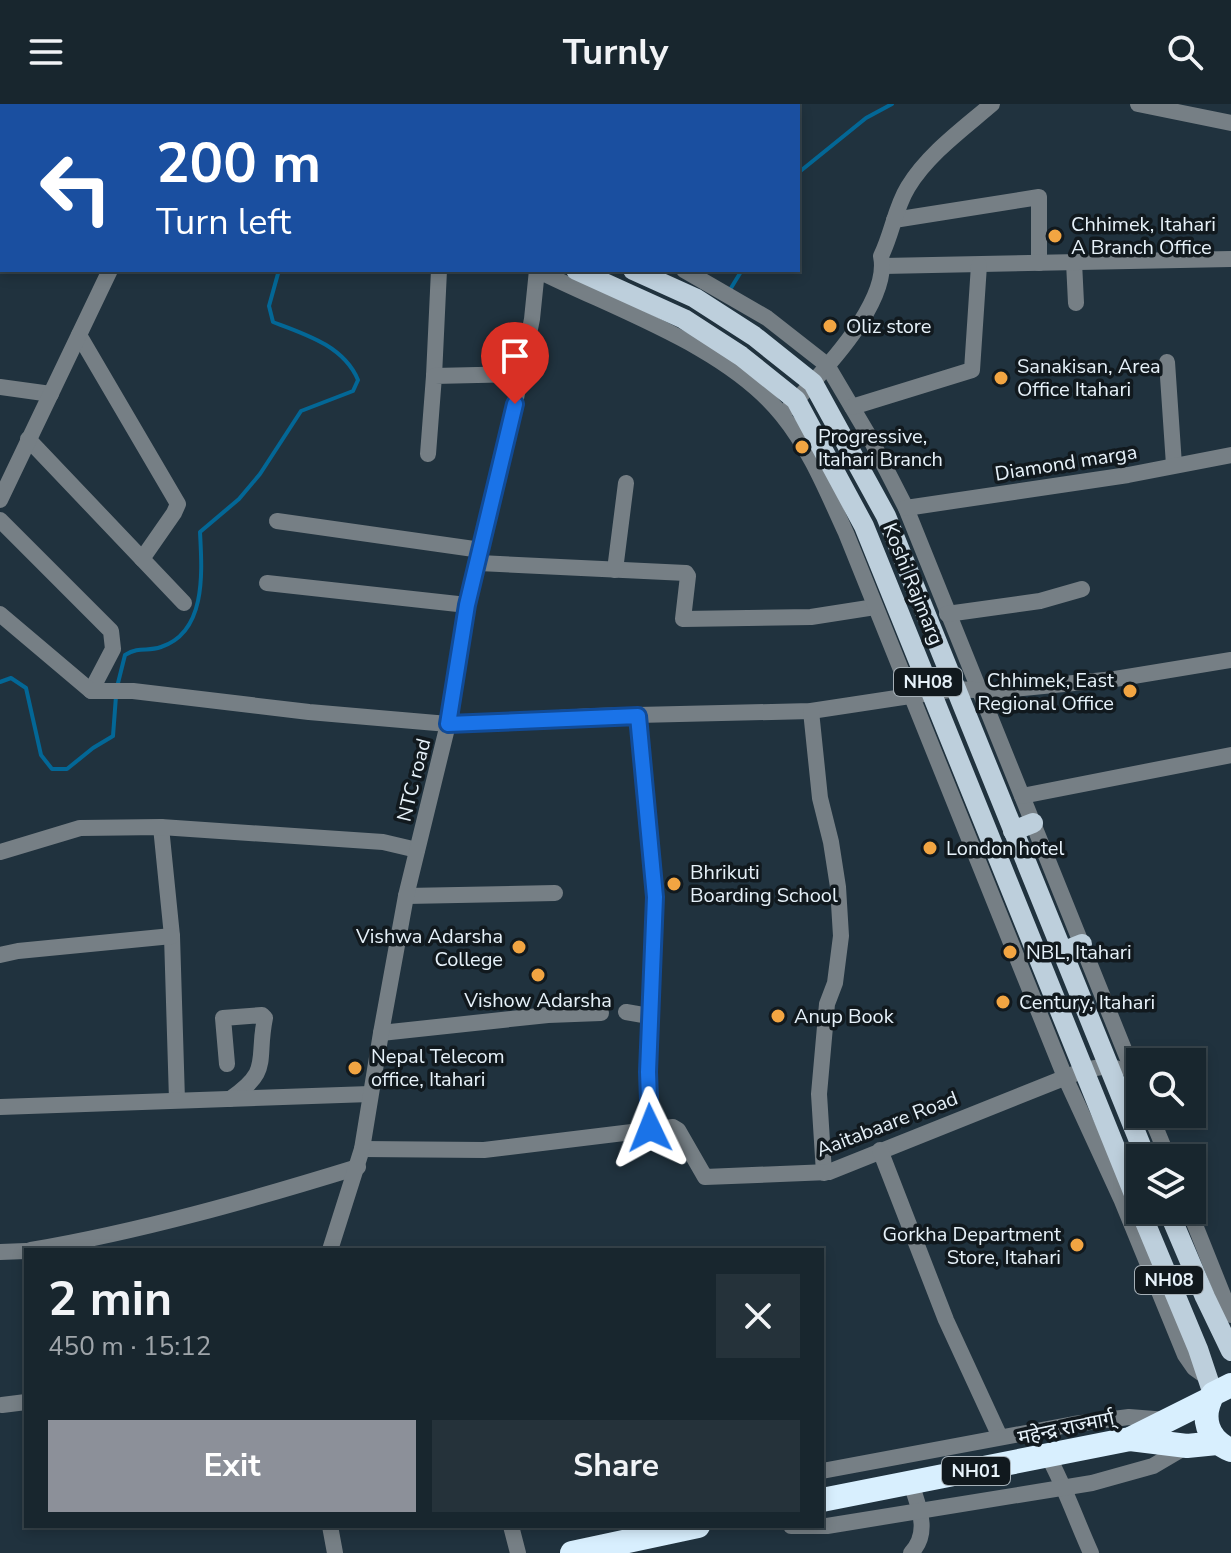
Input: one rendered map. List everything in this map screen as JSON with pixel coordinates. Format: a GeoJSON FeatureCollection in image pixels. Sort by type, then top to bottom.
{"type":"FeatureCollection","features":[{"type":"Feature","properties":{"kind":"highway","name":"महेन्द्र राज्मार्ग्"},"geometry":{"type":"LineString","coordinates":[[824,1500],[1130,1439],[1216,1389]]}},
{"type":"Feature","properties":{"kind":"highway","name":"NH08"},"geometry":{"type":"LineString","coordinates":[[1216,1389],[1206,1419],[1209,1432],[1227,1449]]}},
{"type":"Feature","properties":{"kind":"highway","name":"महेन्द्र राज्मार्ग्"},"geometry":{"type":"LineString","coordinates":[[1130,1439],[1227,1449]]}},
{"type":"Feature","properties":{"kind":"highway"},"geometry":{"type":"LineString","coordinates":[[572,1553],[689,1528]]}},
{"type":"Feature","properties":{"kind":"main road","name":"Koshi Rajmarg"},"geometry":{"type":"LineString","coordinates":[[580,272],[684,319],[741,356],[789,407],[854,505],[932,692],[1075,1074],[1126,1181]]}},
{"type":"Feature","properties":{"kind":"main road","name":"Koshi Rajmarg"},"geometry":{"type":"LineString","coordinates":[[637,272],[695,298],[754,336],[813,383],[881,505],[1140,1144]]}},
{"type":"Feature","properties":{"kind":"main road"},"geometry":{"type":"LineString","coordinates":[[1013,831],[1033,823]]}},
{"type":"Feature","properties":{"kind":"main road"},"geometry":{"type":"LineString","coordinates":[[1062,952],[1082,944]]}},
{"type":"Feature","properties":{"kind":"main road","name":"Koshi Rajmarg"},"geometry":{"type":"LineString","coordinates":[[1146,1224],[1216,1389]]}},
{"type":"Feature","properties":{"kind":"main road","name":"NH08"},"geometry":{"type":"LineString","coordinates":[[1183,1224],[1231,1351]]}},
{"type":"Feature","properties":{"kind":"street"},"geometry":{"type":"LineString","coordinates":[[789,407],[813,383],[869,313],[883,266],[881,256],[907,188],[923,167],[992,104]]}},
{"type":"Feature","properties":{"kind":"street"},"geometry":{"type":"LineString","coordinates":[[1138,104],[1231,123]]}},
{"type":"Feature","properties":{"kind":"street"},"geometry":{"type":"LineString","coordinates":[[894,220],[1039,197],[1039,263]]}},
{"type":"Feature","properties":{"kind":"street"},"geometry":{"type":"LineString","coordinates":[[883,266],[1231,259]]}},
{"type":"Feature","properties":{"kind":"street"},"geometry":{"type":"LineString","coordinates":[[1074,262],[1076,303]]}},
{"type":"Feature","properties":{"kind":"street"},"geometry":{"type":"LineString","coordinates":[[852,407],[972,370],[979,265]]}},
{"type":"Feature","properties":{"kind":"street"},"geometry":{"type":"LineString","coordinates":[[0,500],[109,272]]}},
{"type":"Feature","properties":{"kind":"street"},"geometry":{"type":"LineString","coordinates":[[428,454],[439,272]]}},
{"type":"Feature","properties":{"kind":"street","name":"NTC road"},"geometry":{"type":"LineString","coordinates":[[331,1248],[362,1149],[406,896],[448,724],[467,605],[532,319],[537,272]]}},
{"type":"Feature","properties":{"kind":"street"},"geometry":{"type":"LineString","coordinates":[[541,272],[675,335],[789,407],[846,533],[912,696],[1075,1074],[1122,1201],[1185,1355],[1216,1389]]}},
{"type":"Feature","properties":{"kind":"street"},"geometry":{"type":"LineString","coordinates":[[687,272],[767,318],[827,365],[852,407],[906,508],[1126,1054]]}},
{"type":"Feature","properties":{"kind":"street"},"geometry":{"type":"LineString","coordinates":[[79,335],[178,504],[142,559]]}},
{"type":"Feature","properties":{"kind":"street"},"geometry":{"type":"LineString","coordinates":[[1167,362],[1174,465]]}},
{"type":"Feature","properties":{"kind":"street"},"geometry":{"type":"LineString","coordinates":[[434,376],[520,374]]}},
{"type":"Feature","properties":{"kind":"street"},"geometry":{"type":"LineString","coordinates":[[0,387],[51,394]]}},
{"type":"Feature","properties":{"kind":"street"},"geometry":{"type":"LineString","coordinates":[[28,439],[184,603]]}},
{"type":"Feature","properties":{"kind":"street","name":"Diamond marga"},"geometry":{"type":"LineString","coordinates":[[906,508],[1128,475],[1231,455]]}},
{"type":"Feature","properties":{"kind":"street"},"geometry":{"type":"LineString","coordinates":[[615,570],[626,483]]}},
{"type":"Feature","properties":{"kind":"street"},"geometry":{"type":"LineString","coordinates":[[0,520],[111,631],[113,649],[98,692]]}},
{"type":"Feature","properties":{"kind":"street"},"geometry":{"type":"LineString","coordinates":[[277,521],[480,557],[615,570],[686,573],[683,619],[811,617],[875,607]]}},
{"type":"Feature","properties":{"kind":"street"},"geometry":{"type":"LineString","coordinates":[[267,583],[467,605]]}},
{"type":"Feature","properties":{"kind":"street"},"geometry":{"type":"LineString","coordinates":[[947,614],[1040,601],[1082,589]]}},
{"type":"Feature","properties":{"kind":"street"},"geometry":{"type":"LineString","coordinates":[[0,614],[98,692],[133,691],[309,712],[448,724],[811,711],[956,689],[992,691],[1115,679],[1231,660]]}},
{"type":"Feature","properties":{"kind":"street"},"geometry":{"type":"LineString","coordinates":[[811,711],[820,798],[838,887],[841,936],[835,983],[827,1004],[819,1094],[824,1173]]}},
{"type":"Feature","properties":{"kind":"street"},"geometry":{"type":"LineString","coordinates":[[638,716],[655,897],[649,1016],[650,1128]]}},
{"type":"Feature","properties":{"kind":"street"},"geometry":{"type":"LineString","coordinates":[[1022,796],[1231,755]]}},
{"type":"Feature","properties":{"kind":"street"},"geometry":{"type":"LineString","coordinates":[[0,852],[80,828],[161,827],[383,842],[417,850]]}},
{"type":"Feature","properties":{"kind":"street"},"geometry":{"type":"LineString","coordinates":[[161,827],[172,936],[177,1100]]}},
{"type":"Feature","properties":{"kind":"street"},"geometry":{"type":"LineString","coordinates":[[406,896],[555,893]]}},
{"type":"Feature","properties":{"kind":"street"},"geometry":{"type":"LineString","coordinates":[[0,955],[172,936]]}},
{"type":"Feature","properties":{"kind":"street"},"geometry":{"type":"LineString","coordinates":[[626,1012],[649,1016]]}},
{"type":"Feature","properties":{"kind":"street"},"geometry":{"type":"LineString","coordinates":[[381,1033],[548,1015],[601,1013]]}},
{"type":"Feature","properties":{"kind":"street"},"geometry":{"type":"LineString","coordinates":[[227,1064],[223,1018],[262,1015],[265,1018],[260,1040],[260,1070],[249,1086],[230,1099]]}},
{"type":"Feature","properties":{"kind":"street"},"geometry":{"type":"LineString","coordinates":[[1107,1066],[1126,1070]]}},
{"type":"Feature","properties":{"kind":"street","name":"Aaitabaare Road"},"geometry":{"type":"LineString","coordinates":[[362,1149],[484,1150],[650,1128],[676,1128],[705,1177],[824,1173],[1075,1074],[1107,1066]]}},
{"type":"Feature","properties":{"kind":"street"},"geometry":{"type":"LineString","coordinates":[[0,1107],[370,1094]]}},
{"type":"Feature","properties":{"kind":"street"},"geometry":{"type":"LineString","coordinates":[[880,1150],[946,1320],[1000,1437]]}},
{"type":"Feature","properties":{"kind":"street"},"geometry":{"type":"LineString","coordinates":[[41,1248],[90,1240],[250,1200],[358,1167]]}},
{"type":"Feature","properties":{"kind":"street"},"geometry":{"type":"LineString","coordinates":[[1185,1224],[1226,1288],[1231,1315]]}},
{"type":"Feature","properties":{"kind":"street"},"geometry":{"type":"LineString","coordinates":[[0,1252],[24,1250]]}},
{"type":"Feature","properties":{"kind":"street"},"geometry":{"type":"LineString","coordinates":[[2,1405],[24,1402]]}},
{"type":"Feature","properties":{"kind":"street"},"geometry":{"type":"LineString","coordinates":[[824,1471],[1000,1437],[1129,1417],[1167,1420]]}},
{"type":"Feature","properties":{"kind":"street"},"geometry":{"type":"LineString","coordinates":[[977,1442],[985,1469]]}},
{"type":"Feature","properties":{"kind":"street"},"geometry":{"type":"LineString","coordinates":[[824,1526],[1065,1487],[1153,1466],[1187,1446]]}},
{"type":"Feature","properties":{"kind":"street"},"geometry":{"type":"LineString","coordinates":[[1048,1456],[1065,1487],[1091,1553]]}},
{"type":"Feature","properties":{"kind":"street"},"geometry":{"type":"LineString","coordinates":[[863,1462],[873,1490]]}},
{"type":"Feature","properties":{"kind":"street"},"geometry":{"type":"LineString","coordinates":[[911,1483],[922,1532],[918,1546],[911,1553]]}},
{"type":"Feature","properties":{"kind":"street"},"geometry":{"type":"LineString","coordinates":[[330,1528],[335,1553]]}},
{"type":"Feature","properties":{"kind":"street"},"geometry":{"type":"LineString","coordinates":[[512,1528],[518,1553]]}},
{"type":"Feature","properties":{"kind":"waterway"},"geometry":{"type":"LineString","coordinates":[[800,171],[866,118],[892,104]]}},
{"type":"Feature","properties":{"kind":"waterway"},"geometry":{"type":"LineString","coordinates":[[117,687],[125,655],[161,647],[187,628],[194,614],[201,582],[200,532],[239,499],[260,474],[301,411],[353,391],[358,380],[352,368],[333,350],[273,322],[269,306],[278,272]]}},
{"type":"Feature","properties":{"kind":"waterway"},"geometry":{"type":"LineString","coordinates":[[731,288],[741,272]]}},
{"type":"Feature","properties":{"kind":"waterway"},"geometry":{"type":"LineString","coordinates":[[0,682],[11,678],[26,688],[41,755],[52,769],[67,769],[113,736],[116,696]]}},
{"type":"Feature","properties":{"kind":"place","name":"Chhimek, Itahari A Branch Office"},"geometry":{"type":"Point","coordinates":[1055,236]}},
{"type":"Feature","properties":{"kind":"place","name":"Oliz store"},"geometry":{"type":"Point","coordinates":[830,326]}},
{"type":"Feature","properties":{"kind":"place","name":"Sanakisan, Area Office Itahari"},"geometry":{"type":"Point","coordinates":[1001,378]}},
{"type":"Feature","properties":{"kind":"place","name":"Progressive, Itahari Branch"},"geometry":{"type":"Point","coordinates":[802,447]}},
{"type":"Feature","properties":{"kind":"place","name":"Chhimek, East Regional Office"},"geometry":{"type":"Point","coordinates":[1130,691]}},
{"type":"Feature","properties":{"kind":"place","name":"London hotel"},"geometry":{"type":"Point","coordinates":[930,848]}},
{"type":"Feature","properties":{"kind":"place","name":"Bhrikuti Boarding School"},"geometry":{"type":"Point","coordinates":[674,884]}},
{"type":"Feature","properties":{"kind":"place","name":"Vishwa Adarsha College"},"geometry":{"type":"Point","coordinates":[519,947]}},
{"type":"Feature","properties":{"kind":"place","name":"NBL, Itahari"},"geometry":{"type":"Point","coordinates":[1010,952]}},
{"type":"Feature","properties":{"kind":"place","name":"Vishow Adarsha"},"geometry":{"type":"Point","coordinates":[538,975]}},
{"type":"Feature","properties":{"kind":"place","name":"Century, Itahari"},"geometry":{"type":"Point","coordinates":[1003,1002]}},
{"type":"Feature","properties":{"kind":"place","name":"Anup Book"},"geometry":{"type":"Point","coordinates":[778,1016]}},
{"type":"Feature","properties":{"kind":"place","name":"Nepal Telecom office, Itahari"},"geometry":{"type":"Point","coordinates":[355,1068]}},
{"type":"Feature","properties":{"kind":"place","name":"Gorkha Department Store, Itahari"},"geometry":{"type":"Point","coordinates":[1077,1245]}},
{"type":"Feature","properties":{"kind":"route"},"geometry":{"type":"LineString","coordinates":[[515,404],[467,605],[448,724],[638,716],[655,897],[648,1072],[650,1128]]}}]}
